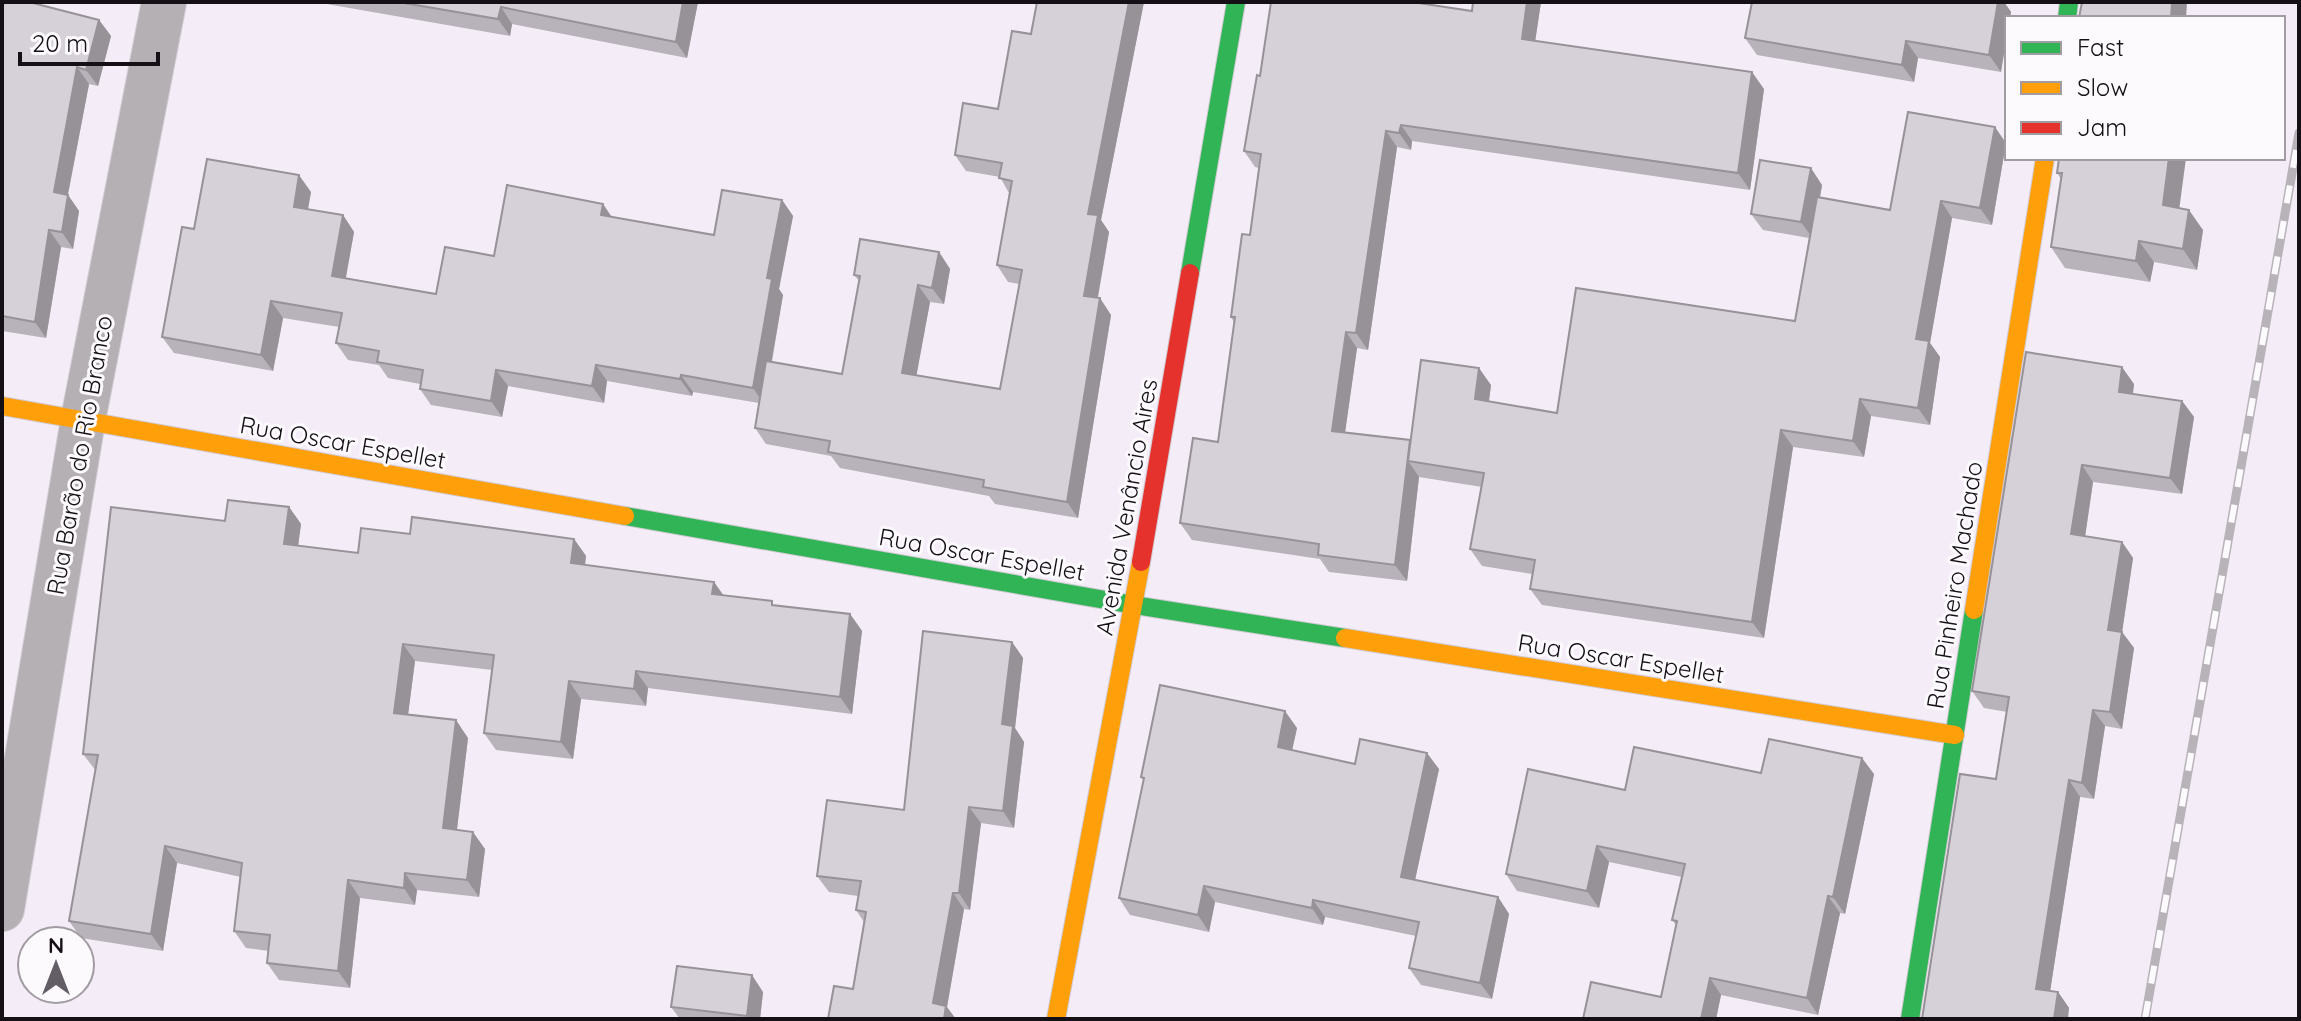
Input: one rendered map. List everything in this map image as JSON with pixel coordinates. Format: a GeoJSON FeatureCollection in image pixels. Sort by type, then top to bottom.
{"type":"FeatureCollection","features":[{"type":"Feature","properties":{"kind":"street","name":"Rua Barão do Rio Branco"},"geometry":{"type":"LineString","coordinates":[[2,909],[83,420],[164,2]]}},
{"type":"Feature","properties":{"kind":"street","name":"Avenida Venâncio Aires"},"geometry":{"type":"LineString","coordinates":[[1056,1019],[1134,605],[1236,2]]}},
{"type":"Feature","properties":{"kind":"street","name":"Rua Pinheiro Machado"},"geometry":{"type":"LineString","coordinates":[[1910,1019],[2045,160]]}},
{"type":"Feature","properties":{"kind":"street","name":"Rua Oscar Espellet"},"geometry":{"type":"LineString","coordinates":[[2,406],[1134,605],[1955,735]]}},
{"type":"Feature","properties":{"kind":"building"},"geometry":{"type":"Polygon","coordinates":[[[4,2],[29,2],[99,20],[86,70],[77,67],[54,192],[68,195],[62,232],[49,230],[35,322],[2,316],[4,2]]]}},
{"type":"Feature","properties":{"kind":"building"},"geometry":{"type":"Polygon","coordinates":[[[398,2],[683,2],[676,42],[501,7],[498,19],[398,2]]]}},
{"type":"Feature","properties":{"kind":"building"},"geometry":{"type":"Polygon","coordinates":[[[1037,2],[1129,2],[1088,214],[1098,215],[1084,296],[1100,298],[1067,502],[983,487],[984,480],[828,452],[830,441],[755,428],[766,361],[842,374],[860,276],[854,275],[860,239],[939,252],[932,288],[918,285],[902,373],[1000,389],[1022,270],[997,265],[1012,181],[999,178],[1002,163],[955,155],[963,103],[998,109],[1012,31],[1031,34],[1037,2]]]}},
{"type":"Feature","properties":{"kind":"building"},"geometry":{"type":"Polygon","coordinates":[[[1271,2],[1412,2],[1472,11],[1473,2],[1527,2],[1522,39],[1752,72],[1738,173],[1401,125],[1399,133],[1386,131],[1356,333],[1346,332],[1332,431],[1410,440],[1395,565],[1318,555],[1319,544],[1180,523],[1193,438],[1218,442],[1235,317],[1231,317],[1242,234],[1250,235],[1261,154],[1244,151],[1271,2]]]}},
{"type":"Feature","properties":{"kind":"building"},"geometry":{"type":"Polygon","coordinates":[[[1752,2],[1998,2],[1989,55],[1906,41],[1902,65],[1745,38],[1752,2]]]}},
{"type":"Feature","properties":{"kind":"building"},"geometry":{"type":"Polygon","coordinates":[[[2082,2],[2172,2],[2171,16],[2079,16],[2082,2]]]}},
{"type":"Feature","properties":{"kind":"building"},"geometry":{"type":"Polygon","coordinates":[[[1908,112],[1995,127],[1980,208],[1941,201],[1916,339],[1929,341],[1918,408],[1860,399],[1853,441],[1781,430],[1752,622],[1530,589],[1535,560],[1470,549],[1484,473],[1408,461],[1421,360],[1479,368],[1475,399],[1557,413],[1576,288],[1795,321],[1817,197],[1890,210],[1908,112]]]}},
{"type":"Feature","properties":{"kind":"building"},"geometry":{"type":"Polygon","coordinates":[[[207,159],[299,175],[294,207],[343,215],[332,276],[436,294],[445,247],[494,256],[507,185],[603,204],[601,215],[714,235],[722,190],[782,200],[767,278],[772,279],[753,388],[681,375],[680,379],[596,365],[592,386],[496,370],[491,401],[420,389],[423,370],[377,362],[379,351],[336,343],[342,313],[271,301],[261,355],[162,337],[182,227],[194,229],[207,159]]]}},
{"type":"Feature","properties":{"kind":"building"},"geometry":{"type":"Polygon","coordinates":[[[1760,160],[1811,168],[1801,222],[1751,214],[1760,160]]]}},
{"type":"Feature","properties":{"kind":"building"},"geometry":{"type":"Polygon","coordinates":[[[2059,160],[2169,160],[2163,205],[2189,210],[2183,249],[2139,241],[2136,261],[2051,247],[2062,173],[2057,173],[2059,160]]]}},
{"type":"Feature","properties":{"kind":"building"},"geometry":{"type":"Polygon","coordinates":[[[2026,352],[2122,367],[2119,392],[2182,401],[2170,478],[2082,465],[2071,534],[2122,542],[2108,630],[2122,632],[2110,712],[2093,710],[2082,783],[2069,780],[2036,989],[2058,992],[2054,1019],[1922,1019],[1960,774],[1996,779],[2009,697],[1972,691],[2026,352]]]}},
{"type":"Feature","properties":{"kind":"building"},"geometry":{"type":"Polygon","coordinates":[[[228,500],[289,507],[284,544],[358,553],[361,528],[410,534],[412,517],[574,539],[571,563],[714,582],[712,594],[850,614],[840,697],[636,671],[634,689],[569,681],[561,742],[484,733],[494,655],[403,644],[394,713],[456,720],[443,828],[473,832],[467,880],[405,873],[404,888],[348,880],[338,971],[267,963],[270,935],[234,931],[242,863],[165,846],[151,934],[69,921],[98,755],[83,754],[111,507],[225,521],[228,500]]]}},
{"type":"Feature","properties":{"kind":"building"},"geometry":{"type":"Polygon","coordinates":[[[923,631],[1012,642],[1002,724],[1013,726],[1003,811],[969,807],[959,893],[953,893],[933,1003],[946,1006],[944,1019],[828,1019],[834,986],[853,989],[866,912],[856,910],[861,881],[817,876],[827,800],[904,810],[923,631]]]}},
{"type":"Feature","properties":{"kind":"building"},"geometry":{"type":"Polygon","coordinates":[[[1160,685],[1285,711],[1278,747],[1355,764],[1360,739],[1427,753],[1401,877],[1498,897],[1480,983],[1409,968],[1419,922],[1313,900],[1312,908],[1204,886],[1198,915],[1119,898],[1160,685]]]}},
{"type":"Feature","properties":{"kind":"building"},"geometry":{"type":"Polygon","coordinates":[[[1769,739],[1862,758],[1833,897],[1828,896],[1807,998],[1710,978],[1701,1019],[1583,1019],[1591,982],[1661,997],[1677,921],[1672,920],[1685,864],[1597,846],[1587,891],[1506,874],[1528,769],[1625,790],[1634,747],[1761,773],[1769,739]]]}},
{"type":"Feature","properties":{"kind":"building"},"geometry":{"type":"Polygon","coordinates":[[[677,966],[752,975],[747,1016],[671,1007],[677,966]]]}},
{"type":"Feature","properties":{"kind":"railway"},"geometry":{"type":"LineString","coordinates":[[2145,1019],[2299,133]]}},
{"type":"Feature","properties":{"kind":"traffic: fast"},"geometry":{"type":"LineString","coordinates":[[1190,273],[1236,2]]}},
{"type":"Feature","properties":{"kind":"traffic: fast"},"geometry":{"type":"LineString","coordinates":[[2067,16],[2069,2]]}},
{"type":"Feature","properties":{"kind":"traffic: fast"},"geometry":{"type":"LineString","coordinates":[[625,516],[1134,605],[1345,638]]}},
{"type":"Feature","properties":{"kind":"traffic: fast"},"geometry":{"type":"LineString","coordinates":[[1910,1019],[1974,610]]}},
{"type":"Feature","properties":{"kind":"traffic: slow"},"geometry":{"type":"LineString","coordinates":[[1974,610],[2045,160]]}},
{"type":"Feature","properties":{"kind":"traffic: slow"},"geometry":{"type":"LineString","coordinates":[[2,406],[625,516]]}},
{"type":"Feature","properties":{"kind":"traffic: slow"},"geometry":{"type":"LineString","coordinates":[[1056,1019],[1141,562]]}},
{"type":"Feature","properties":{"kind":"traffic: slow"},"geometry":{"type":"LineString","coordinates":[[1345,638],[1955,735]]}},
{"type":"Feature","properties":{"kind":"traffic: jam"},"geometry":{"type":"LineString","coordinates":[[1141,562],[1190,273]]}}]}
